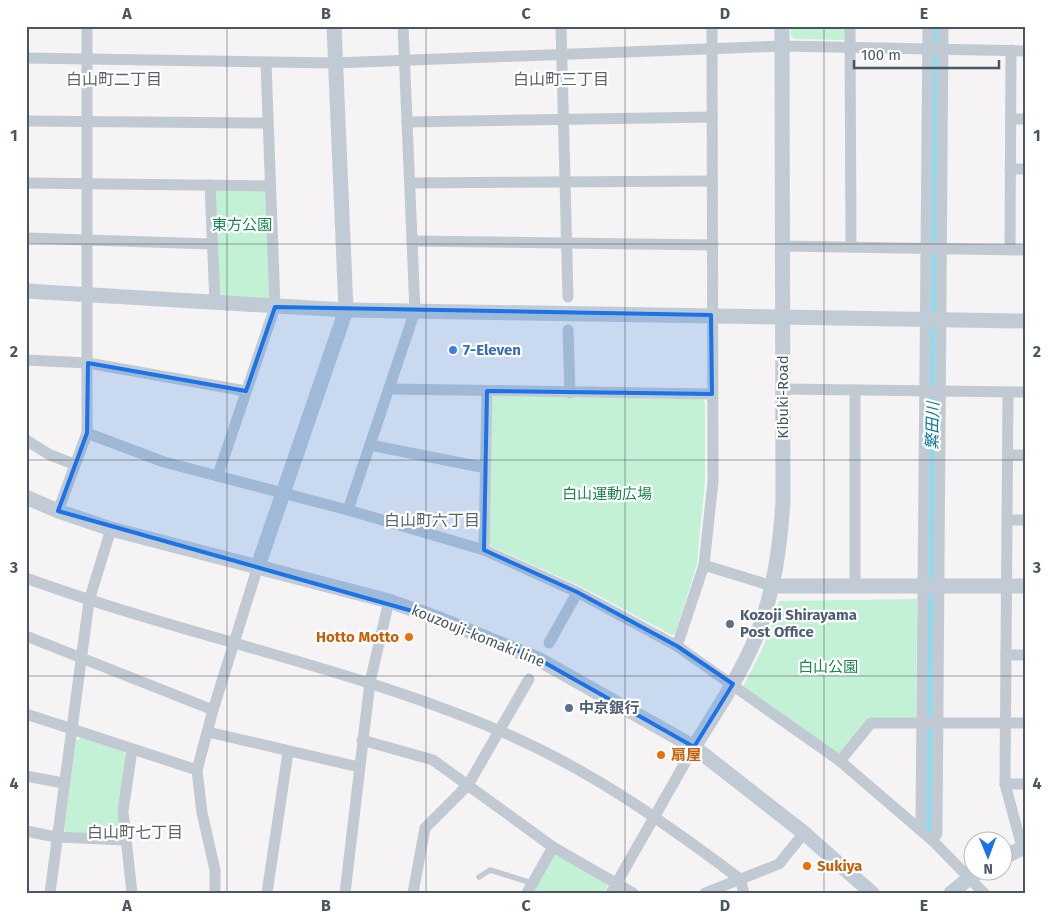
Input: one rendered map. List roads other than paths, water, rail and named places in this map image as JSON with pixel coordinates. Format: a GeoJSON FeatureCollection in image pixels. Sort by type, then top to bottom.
{"type":"FeatureCollection","features":[{"type":"Feature","properties":{"kind":"street"},"geometry":{"type":"LineString","coordinates":[[58,511],[87,433],[87,26]]}},
{"type":"Feature","properties":{"kind":"street"},"geometry":{"type":"LineString","coordinates":[[215,893],[215,870],[202,814],[197,770],[213,710],[258,566],[346,310],[334,26]]}},
{"type":"Feature","properties":{"kind":"street"},"geometry":{"type":"LineString","coordinates":[[348,510],[415,311],[403,26]]}},
{"type":"Feature","properties":{"kind":"street"},"geometry":{"type":"LineString","coordinates":[[561,26],[568,297]]}},
{"type":"Feature","properties":{"kind":"street"},"geometry":{"type":"LineString","coordinates":[[677,646],[704,565],[712,481],[712,26]]}},
{"type":"Feature","properties":{"kind":"street","name":"Kibuki-Road"},"geometry":{"type":"LineString","coordinates":[[694,747],[733,684],[757,636],[772,586],[780,543],[783,501],[782,26]]}},
{"type":"Feature","properties":{"kind":"street"},"geometry":{"type":"LineString","coordinates":[[850,26],[851,247]]}},
{"type":"Feature","properties":{"kind":"street"},"geometry":{"type":"LineString","coordinates":[[916,826],[921,821],[922,723],[941,391],[927,249],[928,26]]}},
{"type":"Feature","properties":{"kind":"street"},"geometry":{"type":"LineString","coordinates":[[932,840],[937,834],[937,723],[925,391],[942,249],[943,26]]}},
{"type":"Feature","properties":{"kind":"street"},"geometry":{"type":"LineString","coordinates":[[26,58],[335,63],[782,46],[1025,51]]}},
{"type":"Feature","properties":{"kind":"street"},"geometry":{"type":"LineString","coordinates":[[1010,250],[1011,50]]}},
{"type":"Feature","properties":{"kind":"street"},"geometry":{"type":"LineString","coordinates":[[218,475],[275,307],[266,63]]}},
{"type":"Feature","properties":{"kind":"street"},"geometry":{"type":"LineString","coordinates":[[407,122],[712,117]]}},
{"type":"Feature","properties":{"kind":"street"},"geometry":{"type":"LineString","coordinates":[[1011,119],[1025,119]]}},
{"type":"Feature","properties":{"kind":"street"},"geometry":{"type":"LineString","coordinates":[[26,121],[267,123]]}},
{"type":"Feature","properties":{"kind":"street"},"geometry":{"type":"LineString","coordinates":[[1010,169],[1025,169]]}},
{"type":"Feature","properties":{"kind":"street"},"geometry":{"type":"LineString","coordinates":[[410,183],[711,181]]}},
{"type":"Feature","properties":{"kind":"street"},"geometry":{"type":"LineString","coordinates":[[26,183],[270,186]]}},
{"type":"Feature","properties":{"kind":"street"},"geometry":{"type":"LineString","coordinates":[[210,185],[215,303]]}},
{"type":"Feature","properties":{"kind":"street"},"geometry":{"type":"LineString","coordinates":[[26,238],[212,244]]}},
{"type":"Feature","properties":{"kind":"street"},"geometry":{"type":"LineString","coordinates":[[412,241],[711,245]]}},
{"type":"Feature","properties":{"kind":"street"},"geometry":{"type":"LineString","coordinates":[[783,246],[1025,250]]}},
{"type":"Feature","properties":{"kind":"street"},"geometry":{"type":"LineString","coordinates":[[26,291],[346,310],[1025,321]]}},
{"type":"Feature","properties":{"kind":"street"},"geometry":{"type":"LineString","coordinates":[[568,330],[570,393]]}},
{"type":"Feature","properties":{"kind":"street"},"geometry":{"type":"LineString","coordinates":[[26,360],[88,363],[246,391]]}},
{"type":"Feature","properties":{"kind":"street"},"geometry":{"type":"LineString","coordinates":[[389,389],[712,394]]}},
{"type":"Feature","properties":{"kind":"street"},"geometry":{"type":"LineString","coordinates":[[783,389],[1025,392]]}},
{"type":"Feature","properties":{"kind":"street"},"geometry":{"type":"LineString","coordinates":[[855,390],[855,585]]}},
{"type":"Feature","properties":{"kind":"street"},"geometry":{"type":"LineString","coordinates":[[484,550],[487,391]]}},
{"type":"Feature","properties":{"kind":"street"},"geometry":{"type":"LineString","coordinates":[[1008,392],[1005,784],[1024,847]]}},
{"type":"Feature","properties":{"kind":"street"},"geometry":{"type":"LineString","coordinates":[[87,433],[164,462],[283,492],[484,550],[577,593],[677,646],[733,684],[840,761],[964,867]]}},
{"type":"Feature","properties":{"kind":"street"},"geometry":{"type":"LineString","coordinates":[[26,440],[50,455],[74,464]]}},
{"type":"Feature","properties":{"kind":"street"},"geometry":{"type":"LineString","coordinates":[[370,445],[486,468]]}},
{"type":"Feature","properties":{"kind":"street"},"geometry":{"type":"LineString","coordinates":[[1008,454],[1025,455]]}},
{"type":"Feature","properties":{"kind":"street","name":"kouzouji-komaki line"},"geometry":{"type":"LineString","coordinates":[[26,497],[58,511],[111,529],[388,601],[438,618],[540,660],[694,747],[804,833],[872,893]]}},
{"type":"Feature","properties":{"kind":"street"},"geometry":{"type":"LineString","coordinates":[[1008,520],[1025,520]]}},
{"type":"Feature","properties":{"kind":"street"},"geometry":{"type":"LineString","coordinates":[[50,893],[63,784],[89,601],[111,529]]}},
{"type":"Feature","properties":{"kind":"street"},"geometry":{"type":"LineString","coordinates":[[704,565],[772,586],[1025,586]]}},
{"type":"Feature","properties":{"kind":"street"},"geometry":{"type":"LineString","coordinates":[[26,578],[89,601],[370,682],[500,731],[582,770],[654,816],[740,879],[744,893]]}},
{"type":"Feature","properties":{"kind":"street"},"geometry":{"type":"LineString","coordinates":[[549,643],[577,593]]}},
{"type":"Feature","properties":{"kind":"street"},"geometry":{"type":"LineString","coordinates":[[345,893],[358,767],[370,682],[388,601]]}},
{"type":"Feature","properties":{"kind":"street"},"geometry":{"type":"LineString","coordinates":[[26,636],[213,710]]}},
{"type":"Feature","properties":{"kind":"street"},"geometry":{"type":"LineString","coordinates":[[1006,655],[1025,655]]}},
{"type":"Feature","properties":{"kind":"street"},"geometry":{"type":"LineString","coordinates":[[413,893],[425,828],[468,785],[529,679]]}},
{"type":"Feature","properties":{"kind":"street"},"geometry":{"type":"LineString","coordinates":[[26,714],[197,770]]}},
{"type":"Feature","properties":{"kind":"street"},"geometry":{"type":"LineString","coordinates":[[840,761],[871,723],[1025,724]]}},
{"type":"Feature","properties":{"kind":"street"},"geometry":{"type":"LineString","coordinates":[[208,732],[358,767]]}},
{"type":"Feature","properties":{"kind":"street"},"geometry":{"type":"LineString","coordinates":[[362,740],[433,760],[553,847],[614,888],[633,893]]}},
{"type":"Feature","properties":{"kind":"street"},"geometry":{"type":"LineString","coordinates":[[614,888],[694,747]]}},
{"type":"Feature","properties":{"kind":"street"},"geometry":{"type":"LineString","coordinates":[[132,750],[123,811],[132,893]]}},
{"type":"Feature","properties":{"kind":"street"},"geometry":{"type":"LineString","coordinates":[[267,893],[288,752]]}},
{"type":"Feature","properties":{"kind":"street"},"geometry":{"type":"LineString","coordinates":[[26,776],[63,784]]}},
{"type":"Feature","properties":{"kind":"street"},"geometry":{"type":"LineString","coordinates":[[1005,784],[1025,784]]}},
{"type":"Feature","properties":{"kind":"street"},"geometry":{"type":"LineString","coordinates":[[26,831],[56,838],[125,840]]}},
{"type":"Feature","properties":{"kind":"street"},"geometry":{"type":"LineString","coordinates":[[705,893],[779,864],[804,833]]}},
{"type":"Feature","properties":{"kind":"street"},"geometry":{"type":"LineString","coordinates":[[530,888],[553,847]]}},
{"type":"Feature","properties":{"kind":"street"},"geometry":{"type":"LineString","coordinates":[[950,893],[964,881]]}},
{"type":"Feature","properties":{"kind":"street"},"geometry":{"type":"LineString","coordinates":[[978,882],[984,893]]}},
{"type":"Feature","properties":{"kind":"lane"},"geometry":{"type":"LineString","coordinates":[[479,877],[490,870],[530,888]]}},
{"type":"Feature","properties":{"kind":"waterway","name":"繁田川"},"geometry":{"type":"LineString","coordinates":[[928,826],[936,26]]}},
{"type":"Feature","properties":{"kind":"place","name":"7-Eleven"},"geometry":{"type":"Point","coordinates":[453,350]}},
{"type":"Feature","properties":{"kind":"place","name":"Kozoji Shirayama Post Office"},"geometry":{"type":"Point","coordinates":[730,624]}},
{"type":"Feature","properties":{"kind":"place","name":"Hotto Motto"},"geometry":{"type":"Point","coordinates":[409,637]}},
{"type":"Feature","properties":{"kind":"place","name":"中京銀行"},"geometry":{"type":"Point","coordinates":[569,708]}},
{"type":"Feature","properties":{"kind":"place","name":"扇屋"},"geometry":{"type":"Point","coordinates":[661,755]}},
{"type":"Feature","properties":{"kind":"place","name":"Sukiya"},"geometry":{"type":"Point","coordinates":[807,866]}},
{"type":"Feature","properties":{"kind":"district","name":"白山町二丁目"},"geometry":{"type":"Point","coordinates":[114,79]}},
{"type":"Feature","properties":{"kind":"district","name":"白山町三丁目"},"geometry":{"type":"Point","coordinates":[561,79]}},
{"type":"Feature","properties":{"kind":"district","name":"白山町六丁目"},"geometry":{"type":"Point","coordinates":[432,520]}},
{"type":"Feature","properties":{"kind":"district","name":"白山町七丁目"},"geometry":{"type":"Point","coordinates":[135,832]}},
{"type":"Feature","properties":{"kind":"park label","name":"東方公園"},"geometry":{"type":"Point","coordinates":[242,225]}},
{"type":"Feature","properties":{"kind":"park label","name":"白山運動広場"},"geometry":{"type":"Point","coordinates":[607,494]}},
{"type":"Feature","properties":{"kind":"park label","name":"白山公園"},"geometry":{"type":"Point","coordinates":[828,667]}}]}
